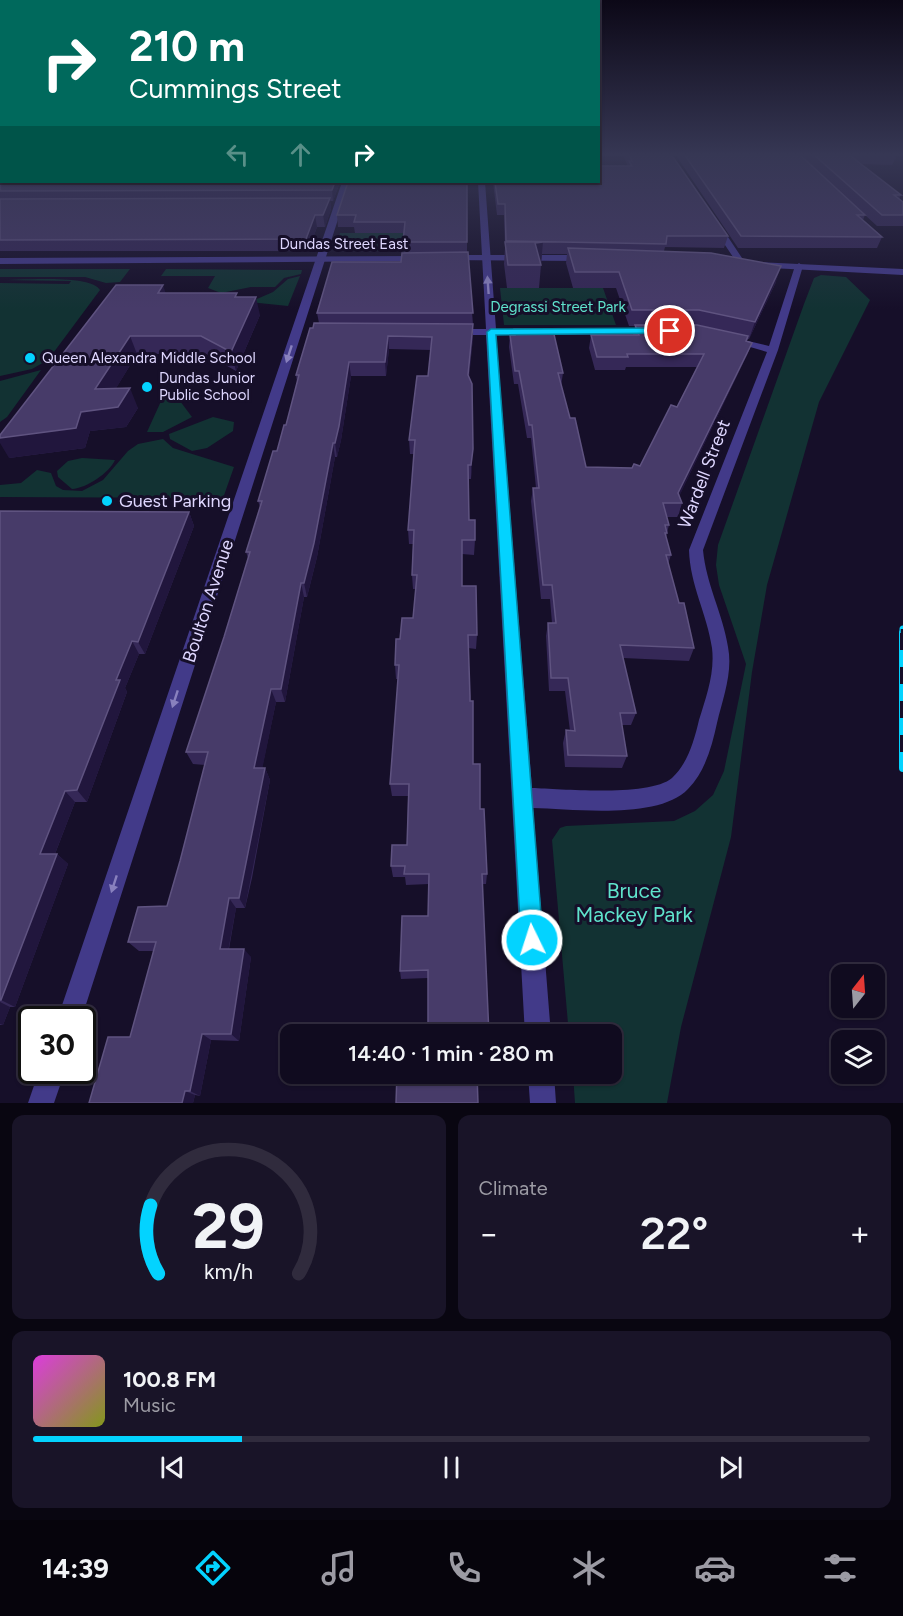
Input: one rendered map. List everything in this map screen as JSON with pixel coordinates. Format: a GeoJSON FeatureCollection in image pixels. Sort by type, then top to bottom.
{"type":"FeatureCollection","features":[{"type":"Feature","properties":{"kind":"street","name":"Boulton Avenue"},"geometry":{"type":"LineString","coordinates":[[74,1006],[305,331],[321,259],[338,205]]}},
{"type":"Feature","properties":{"kind":"street"},"geometry":{"type":"LineString","coordinates":[[483,205],[537,1024]]}},
{"type":"Feature","properties":{"kind":"street"},"geometry":{"type":"LineString","coordinates":[[709,215],[742,264]]}},
{"type":"Feature","properties":{"kind":"street","name":"Dundas Street East"},"geometry":{"type":"LineString","coordinates":[[0,261],[429,258]]}},
{"type":"Feature","properties":{"kind":"street"},"geometry":{"type":"LineString","coordinates":[[440,258],[594,258]]}},
{"type":"Feature","properties":{"kind":"street"},"geometry":{"type":"LineString","coordinates":[[731,264],[903,272]]}},
{"type":"Feature","properties":{"kind":"street","name":"Wardell Street"},"geometry":{"type":"LineString","coordinates":[[523,798],[647,797],[672,790],[689,773],[704,742],[721,671],[720,647],[696,570],[696,550],[773,350],[799,266]]}},
{"type":"Feature","properties":{"kind":"street"},"geometry":{"type":"LineString","coordinates":[[438,332],[670,331]]}},
{"type":"Feature","properties":{"kind":"street"},"geometry":{"type":"LineString","coordinates":[[722,338],[773,350]]}},
{"type":"Feature","properties":{"kind":"street"},"geometry":{"type":"LineString","coordinates":[[41,1103],[48,1084]]}},
{"type":"Feature","properties":{"kind":"street"},"geometry":{"type":"LineString","coordinates":[[542,1084],[543,1103]]}},
{"type":"Feature","properties":{"kind":"green space"},"geometry":{"type":"Polygon","coordinates":[[[340,233],[405,233],[404,251],[340,250],[336,247],[340,233]]]}},
{"type":"Feature","properties":{"kind":"green space"},"geometry":{"type":"Polygon","coordinates":[[[0,269],[130,269],[120,282],[106,283],[85,277],[0,277],[0,269]]]}},
{"type":"Feature","properties":{"kind":"green space"},"geometry":{"type":"Polygon","coordinates":[[[166,269],[302,270],[301,274],[284,278],[275,287],[251,287],[221,293],[208,288],[215,276],[161,276],[166,269]]]}},
{"type":"Feature","properties":{"kind":"green space","name":"Bruce Mackey Park"},"geometry":{"type":"Polygon","coordinates":[[[821,275],[846,277],[870,300],[819,402],[767,585],[752,672],[731,837],[681,1027],[667,1103],[575,1103],[574,1084],[622,1084],[622,1024],[568,1024],[552,840],[560,828],[566,826],[674,821],[695,811],[713,795],[724,771],[746,664],[719,585],[716,565],[718,545],[814,278],[821,275]]]}},
{"type":"Feature","properties":{"kind":"green space"},"geometry":{"type":"Polygon","coordinates":[[[300,276],[288,306],[250,302],[273,292],[288,279],[300,276]]]}},
{"type":"Feature","properties":{"kind":"green space"},"geometry":{"type":"Polygon","coordinates":[[[0,280],[70,280],[94,285],[100,290],[48,360],[32,369],[0,376],[0,283],[69,284],[71,281],[0,280]]]}},
{"type":"Feature","properties":{"kind":"green space","name":"Degrassi Street Park"},"geometry":{"type":"Polygon","coordinates":[[[500,288],[603,288],[616,325],[504,325],[500,288]]]}},
{"type":"Feature","properties":{"kind":"green space"},"geometry":{"type":"Polygon","coordinates":[[[41,370],[7,417],[0,422],[0,381],[41,370]]]}},
{"type":"Feature","properties":{"kind":"green space"},"geometry":{"type":"Polygon","coordinates":[[[162,399],[180,401],[192,417],[163,432],[147,432],[162,399]]]}},
{"type":"Feature","properties":{"kind":"green space"},"geometry":{"type":"Polygon","coordinates":[[[213,417],[234,422],[233,431],[207,448],[192,451],[170,439],[169,434],[213,417]]]}},
{"type":"Feature","properties":{"kind":"green space"},"geometry":{"type":"Polygon","coordinates":[[[163,439],[173,448],[234,467],[222,501],[214,498],[0,497],[0,485],[21,483],[37,470],[51,473],[56,486],[63,490],[82,491],[103,480],[128,451],[138,444],[163,439]]]}},
{"type":"Feature","properties":{"kind":"green space"},"geometry":{"type":"Polygon","coordinates":[[[82,458],[115,460],[97,479],[72,489],[58,477],[57,471],[68,461],[82,458]]]}},
{"type":"Feature","properties":{"kind":"building"},"geometry":{"type":"Polygon","coordinates":[[[0,205],[327,205],[323,215],[315,215],[306,239],[0,240],[0,205]]]}},
{"type":"Feature","properties":{"kind":"building"},"geometry":{"type":"Polygon","coordinates":[[[340,205],[467,205],[467,242],[403,242],[405,222],[354,222],[356,215],[337,215],[340,205]]]}},
{"type":"Feature","properties":{"kind":"building"},"geometry":{"type":"Polygon","coordinates":[[[505,205],[707,205],[728,236],[667,236],[666,244],[506,241],[505,205]]]}},
{"type":"Feature","properties":{"kind":"building"},"geometry":{"type":"Polygon","coordinates":[[[720,205],[855,205],[865,215],[857,215],[882,237],[741,236],[720,205]]]}},
{"type":"Feature","properties":{"kind":"building"},"geometry":{"type":"Polygon","coordinates":[[[871,205],[903,205],[903,215],[882,215],[871,205]]]}},
{"type":"Feature","properties":{"kind":"building"},"geometry":{"type":"Polygon","coordinates":[[[505,242],[543,242],[535,243],[541,265],[508,265],[505,242]]]}},
{"type":"Feature","properties":{"kind":"building"},"geometry":{"type":"Polygon","coordinates":[[[568,248],[711,253],[781,266],[755,322],[699,310],[632,310],[619,272],[575,272],[568,248]]]}},
{"type":"Feature","properties":{"kind":"building"},"geometry":{"type":"Polygon","coordinates":[[[468,252],[473,313],[317,313],[332,262],[401,262],[402,253],[468,252]]]}},
{"type":"Feature","properties":{"kind":"building"},"geometry":{"type":"Polygon","coordinates":[[[116,285],[163,285],[158,293],[237,293],[235,297],[256,297],[231,352],[201,336],[130,336],[95,389],[130,388],[118,407],[81,412],[76,428],[0,438],[0,435],[116,285]]]}},
{"type":"Feature","properties":{"kind":"building"},"geometry":{"type":"Polygon","coordinates":[[[314,323],[473,324],[468,375],[472,384],[473,449],[471,465],[468,465],[469,520],[475,520],[475,540],[462,540],[462,586],[476,586],[477,635],[468,635],[470,701],[473,701],[473,764],[480,764],[480,809],[484,809],[487,874],[482,874],[489,1024],[428,1024],[428,970],[400,971],[402,916],[428,916],[429,874],[404,874],[405,866],[391,866],[392,845],[407,845],[409,784],[390,784],[399,665],[395,665],[396,639],[400,639],[402,618],[413,618],[417,575],[412,575],[414,530],[408,530],[415,440],[409,440],[417,376],[428,376],[432,337],[388,336],[385,362],[349,362],[339,426],[335,443],[333,443],[314,543],[304,583],[301,583],[281,689],[271,689],[254,768],[265,768],[239,898],[229,898],[220,949],[244,949],[231,1034],[202,1034],[190,1091],[185,1091],[182,1103],[89,1103],[108,1037],[130,1037],[156,942],[128,942],[138,907],[167,906],[208,752],[186,752],[250,552],[246,552],[262,501],[258,501],[273,451],[277,451],[284,425],[286,425],[299,375],[296,375],[310,328],[313,328],[314,323]]]}},
{"type":"Feature","properties":{"kind":"building"},"geometry":{"type":"Polygon","coordinates":[[[635,325],[697,325],[748,336],[746,341],[752,343],[678,493],[682,503],[663,503],[669,525],[665,525],[667,533],[665,533],[671,555],[666,555],[679,603],[684,603],[694,648],[620,645],[636,713],[620,713],[627,756],[568,755],[566,730],[575,731],[568,678],[551,678],[548,623],[556,623],[552,585],[543,585],[533,488],[539,488],[532,425],[529,425],[519,371],[515,371],[510,335],[515,335],[514,329],[553,330],[563,373],[558,373],[570,418],[575,418],[586,467],[632,468],[634,464],[640,466],[671,405],[677,407],[704,354],[627,354],[628,357],[597,357],[591,335],[639,335],[635,325]]]}},
{"type":"Feature","properties":{"kind":"building"},"geometry":{"type":"Polygon","coordinates":[[[0,511],[189,512],[138,642],[132,641],[116,680],[120,680],[77,790],[65,791],[40,854],[57,854],[1,1000],[0,1000],[0,511]]]}},
{"type":"Feature","properties":{"kind":"building"},"geometry":{"type":"Polygon","coordinates":[[[397,1084],[477,1084],[478,1103],[396,1103],[397,1084]]]}},
{"type":"Feature","properties":{"kind":"railway"},"geometry":{"type":"LineString","coordinates":[[903,629],[903,768]]}},
{"type":"Feature","properties":{"kind":"place","name":"Queen Alexandra Middle School"},"geometry":{"type":"Point","coordinates":[30,358]}},
{"type":"Feature","properties":{"kind":"place","name":"Dundas Junior Public School"},"geometry":{"type":"Point","coordinates":[147,387]}},
{"type":"Feature","properties":{"kind":"place","name":"Guest Parking"},"geometry":{"type":"Point","coordinates":[107,501]}},
{"type":"Feature","properties":{"kind":"route"},"geometry":{"type":"LineString","coordinates":[[532,940],[491,332],[670,331]]}}]}
